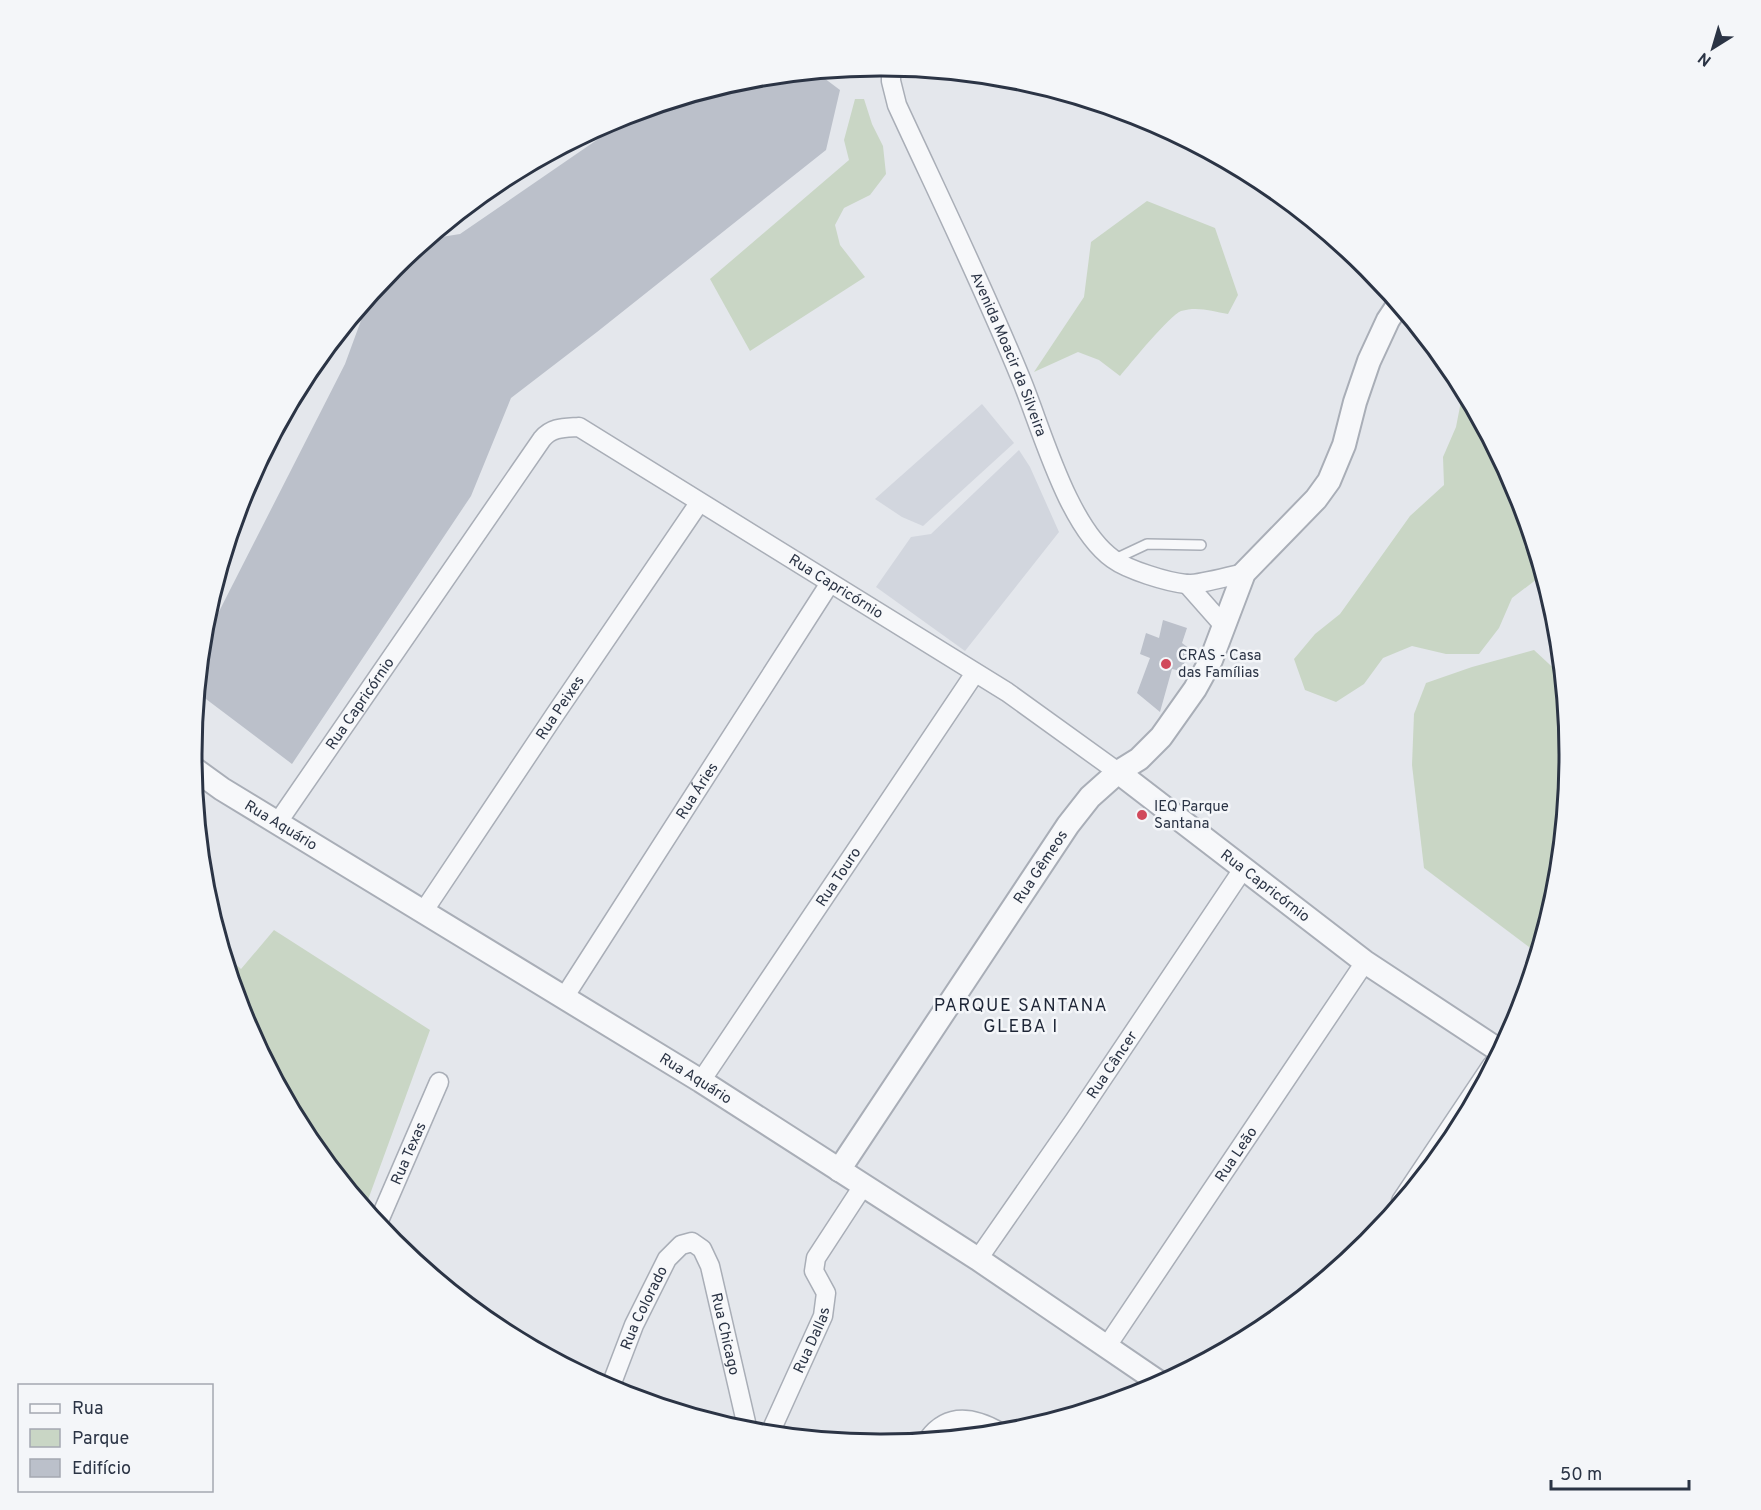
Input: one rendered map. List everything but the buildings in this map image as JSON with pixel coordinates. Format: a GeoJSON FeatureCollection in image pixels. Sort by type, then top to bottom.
{"type":"FeatureCollection","features":[{"type":"Feature","properties":{"kind":"street","name":"Avenida Moacir da Silveira"},"geometry":{"type":"LineString","coordinates":[[891,76],[897,105],[1021,379],[1070,500],[1083,526],[1098,547],[1113,560],[1128,568],[1187,584],[1244,573]]}},
{"type":"Feature","properties":{"kind":"street"},"geometry":{"type":"LineString","coordinates":[[1244,573],[1316,499],[1329,482],[1344,446],[1355,402],[1369,361],[1394,311]]}},
{"type":"Feature","properties":{"kind":"street","name":"Rua Capricórnio"},"geometry":{"type":"LineString","coordinates":[[278,822],[547,432],[557,428],[579,427],[1029,707],[1118,772],[1365,962],[1493,1046]]}},
{"type":"Feature","properties":{"kind":"street","name":"Rua Peixes"},"geometry":{"type":"LineString","coordinates":[[423,912],[699,503]]}},
{"type":"Feature","properties":{"kind":"street","name":"Rua Gêmeos"},"geometry":{"type":"LineString","coordinates":[[839,1170],[1068,825],[1090,797],[1118,772],[1153,747],[1178,715],[1211,660],[1244,573]]}},
{"type":"Feature","properties":{"kind":"street","name":"Rua Áries"},"geometry":{"type":"LineString","coordinates":[[565,996],[830,584]]}},
{"type":"Feature","properties":{"kind":"street"},"geometry":{"type":"LineString","coordinates":[[1187,584],[1225,627]]}},
{"type":"Feature","properties":{"kind":"street","name":"Rua Touro"},"geometry":{"type":"LineString","coordinates":[[701,1081],[975,672]]}},
{"type":"Feature","properties":{"kind":"street","name":"Rua Aquário"},"geometry":{"type":"LineString","coordinates":[[202,775],[222,789],[701,1081],[978,1259],[1151,1377]]}},
{"type":"Feature","properties":{"kind":"street"},"geometry":{"type":"LineString","coordinates":[[203,787],[222,789]]}},
{"type":"Feature","properties":{"kind":"street","name":"Rua Câncer"},"geometry":{"type":"LineString","coordinates":[[978,1259],[1074,1121],[1243,869]]}},
{"type":"Feature","properties":{"kind":"street","name":"Rua Leão"},"geometry":{"type":"LineString","coordinates":[[1107,1346],[1365,962]]}},
{"type":"Feature","properties":{"kind":"street","name":"Rua Texas"},"geometry":{"type":"LineString","coordinates":[[382,1214],[439,1082]]}},
{"type":"Feature","properties":{"kind":"street","name":"Rua Dallas"},"geometry":{"type":"LineString","coordinates":[[774,1425],[823,1316],[826,1293],[814,1271],[816,1258],[863,1186]]}},
{"type":"Feature","properties":{"kind":"street","name":"Rua Colorado"},"geometry":{"type":"LineString","coordinates":[[614,1379],[634,1325],[667,1259],[681,1245],[693,1242]]}},
{"type":"Feature","properties":{"kind":"street","name":"Rua Chicago"},"geometry":{"type":"LineString","coordinates":[[693,1242],[702,1249],[710,1266],[745,1419]]}},
{"type":"Feature","properties":{"kind":"street"},"geometry":{"type":"LineString","coordinates":[[934,1431],[944,1424],[961,1419],[975,1420],[985,1425]]}},
{"type":"Feature","properties":{"kind":"lane"},"geometry":{"type":"LineString","coordinates":[[1113,560],[1147,544],[1201,544]]}},
{"type":"Feature","properties":{"kind":"shaded area"},"geometry":{"type":"Polygon","coordinates":[[[982,404],[1014,443],[923,526],[902,517],[875,499],[982,404]]]}},
{"type":"Feature","properties":{"kind":"shaded area"},"geometry":{"type":"Polygon","coordinates":[[[1019,450],[1030,467],[1059,532],[965,651],[876,587],[911,537],[931,534],[1019,450]]]}},
{"type":"Feature","properties":{"kind":"green space"},"geometry":{"type":"Polygon","coordinates":[[[855,99],[864,99],[872,124],[883,146],[886,174],[870,195],[844,208],[835,225],[840,245],[865,277],[750,351],[710,279],[849,160],[844,140],[855,99]]]}},
{"type":"Feature","properties":{"kind":"green space"},"geometry":{"type":"Polygon","coordinates":[[[1147,201],[1215,228],[1238,295],[1228,314],[1199,309],[1181,311],[1160,330],[1120,376],[1099,360],[1078,352],[1034,372],[1084,297],[1091,242],[1147,201]]]}},
{"type":"Feature","properties":{"kind":"green space"},"geometry":{"type":"Polygon","coordinates":[[[1461,404],[1489,455],[1507,495],[1536,580],[1512,598],[1499,628],[1479,654],[1446,654],[1412,646],[1383,658],[1364,684],[1336,702],[1305,690],[1294,659],[1315,634],[1340,614],[1410,516],[1444,485],[1443,457],[1456,427],[1461,404]]]}},
{"type":"Feature","properties":{"kind":"green space"},"geometry":{"type":"Polygon","coordinates":[[[1534,650],[1553,668],[1558,711],[1558,799],[1546,887],[1531,948],[1424,868],[1412,765],[1414,714],[1426,683],[1472,667],[1534,650]]]}},
{"type":"Feature","properties":{"kind":"green space"},"geometry":{"type":"Polygon","coordinates":[[[274,930],[430,1030],[368,1200],[316,1132],[293,1094],[254,1015],[235,964],[241,969],[274,930]]]}},
{"type":"Feature","properties":{"kind":"place","name":"CRAS - Casa das Famílias"},"geometry":{"type":"Point","coordinates":[1166,664]}},
{"type":"Feature","properties":{"kind":"place","name":"IEQ Parque Santana"},"geometry":{"type":"Point","coordinates":[1142,815]}},
{"type":"Feature","properties":{"kind":"district","name":"PARQUE SANTANA GLEBA I"},"geometry":{"type":"Point","coordinates":[1021,1015]}}]}
